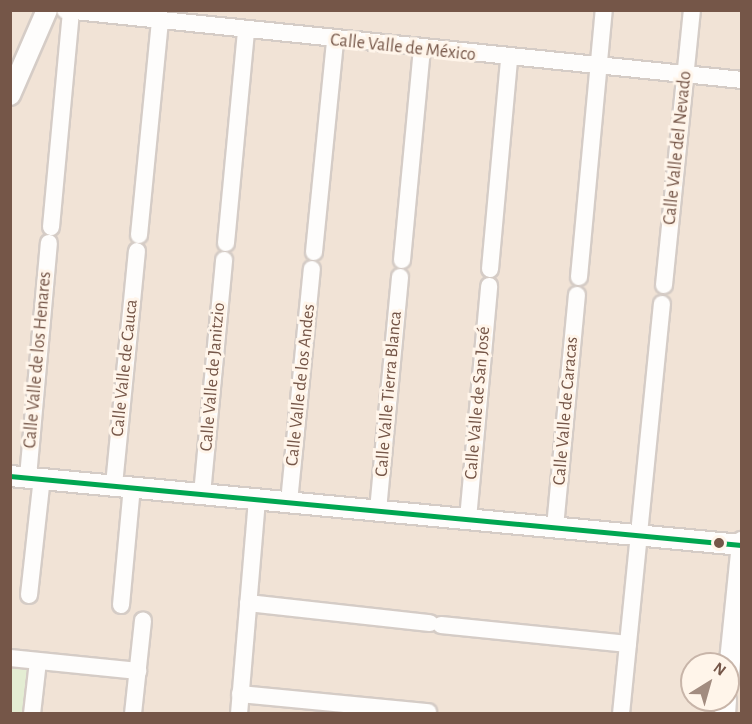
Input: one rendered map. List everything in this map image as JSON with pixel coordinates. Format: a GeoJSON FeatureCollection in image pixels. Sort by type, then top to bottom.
{"type":"FeatureCollection","features":[{"type":"Feature","properties":{"kind":"street"},"geometry":{"type":"LineString","coordinates":[[10,95],[47,10]]}},
{"type":"Feature","properties":{"kind":"street"},"geometry":{"type":"LineString","coordinates":[[209,28],[211,10]]}},
{"type":"Feature","properties":{"kind":"street"},"geometry":{"type":"LineString","coordinates":[[579,277],[604,10]]}},
{"type":"Feature","properties":{"kind":"street","name":"Calle Valle del Nevado"},"geometry":{"type":"LineString","coordinates":[[664,285],[692,10]]}},
{"type":"Feature","properties":{"kind":"street","name":"Calle Valle de México"},"geometry":{"type":"LineString","coordinates":[[68,12],[598,69],[741,80]]}},
{"type":"Feature","properties":{"kind":"street","name":"Calle Valle de los Henares"},"geometry":{"type":"LineString","coordinates":[[29,595],[27,477],[68,12]]}},
{"type":"Feature","properties":{"kind":"street","name":"Calle Valle de Cauca"},"geometry":{"type":"LineString","coordinates":[[121,605],[123,486],[138,243],[160,22]]}},
{"type":"Feature","properties":{"kind":"street","name":"Calle Valle de Janitzio"},"geometry":{"type":"LineString","coordinates":[[202,494],[246,32]]}},
{"type":"Feature","properties":{"kind":"street","name":"Calle Valle de los Andes"},"geometry":{"type":"LineString","coordinates":[[289,502],[334,41]]}},
{"type":"Feature","properties":{"kind":"street"},"geometry":{"type":"LineString","coordinates":[[402,260],[422,50]]}},
{"type":"Feature","properties":{"kind":"street"},"geometry":{"type":"LineString","coordinates":[[490,269],[509,60]]}},
{"type":"Feature","properties":{"kind":"street","name":"Calle Valle Tierra Blanca"},"geometry":{"type":"LineString","coordinates":[[378,510],[400,278]]}},
{"type":"Feature","properties":{"kind":"street","name":"Calle Valle de San José"},"geometry":{"type":"LineString","coordinates":[[468,519],[489,286]]}},
{"type":"Feature","properties":{"kind":"street","name":"Calle Valle de Caracas"},"geometry":{"type":"LineString","coordinates":[[555,527],[577,295]]}},
{"type":"Feature","properties":{"kind":"street"},"geometry":{"type":"LineString","coordinates":[[621,714],[662,304]]}},
{"type":"Feature","properties":{"kind":"street"},"geometry":{"type":"LineString","coordinates":[[27,477],[741,543],[731,652]]}},
{"type":"Feature","properties":{"kind":"street"},"geometry":{"type":"LineString","coordinates":[[239,714],[257,499]]}},
{"type":"Feature","properties":{"kind":"street"},"geometry":{"type":"LineString","coordinates":[[248,603],[628,644]]}},
{"type":"Feature","properties":{"kind":"street"},"geometry":{"type":"LineString","coordinates":[[133,714],[143,621]]}},
{"type":"Feature","properties":{"kind":"street"},"geometry":{"type":"LineString","coordinates":[[10,658],[138,671]]}},
{"type":"Feature","properties":{"kind":"street"},"geometry":{"type":"LineString","coordinates":[[32,714],[38,661]]}},
{"type":"Feature","properties":{"kind":"street"},"geometry":{"type":"LineString","coordinates":[[240,694],[428,712]]}},
{"type":"Feature","properties":{"kind":"shaded area"},"geometry":{"type":"Polygon","coordinates":[[[10,11],[741,11],[741,713],[11,713],[10,11]]]}},
{"type":"Feature","properties":{"kind":"green space"},"geometry":{"type":"Polygon","coordinates":[[[11,663],[29,665],[24,713],[11,714],[11,663]]]}},
{"type":"Feature","properties":{"kind":"transit line"},"geometry":{"type":"LineString","coordinates":[[10,476],[741,545]]}}]}
